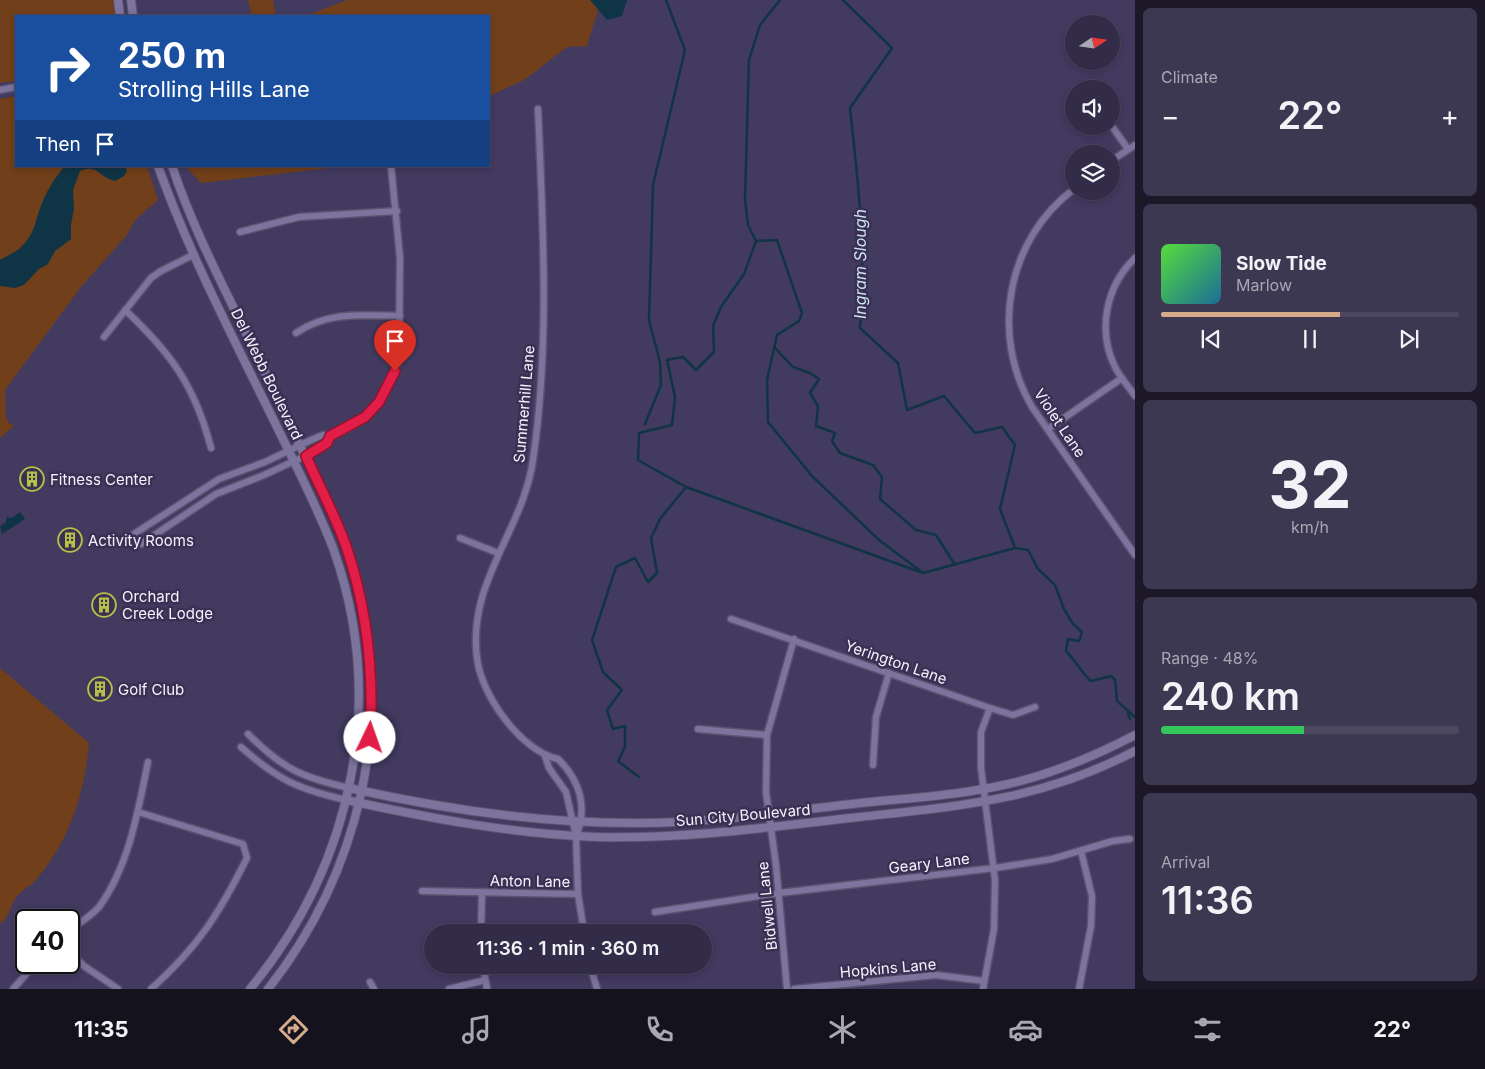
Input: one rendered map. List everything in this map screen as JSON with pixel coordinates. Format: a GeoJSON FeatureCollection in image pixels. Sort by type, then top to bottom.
{"type":"FeatureCollection","features":[{"type":"Feature","properties":{"kind":"street"},"geometry":{"type":"LineString","coordinates":[[118,0],[120,15]]}},
{"type":"Feature","properties":{"kind":"street"},"geometry":{"type":"LineString","coordinates":[[131,0],[133,15]]}},
{"type":"Feature","properties":{"kind":"street"},"geometry":{"type":"LineString","coordinates":[[0,90],[15,87]]}},
{"type":"Feature","properties":{"kind":"street","name":"Summerhill Lane"},"geometry":{"type":"LineString","coordinates":[[538,109],[545,278],[537,428],[533,463],[525,492],[498,553],[478,608],[474,632],[477,660],[484,684],[494,704],[509,724],[545,756],[558,759],[574,780],[582,804],[582,822],[576,836]]}},
{"type":"Feature","properties":{"kind":"street"},"geometry":{"type":"LineString","coordinates":[[1118,135],[1128,149]]}},
{"type":"Feature","properties":{"kind":"street"},"geometry":{"type":"LineString","coordinates":[[1120,155],[1135,145]]}},
{"type":"Feature","properties":{"kind":"street","name":"Del Webb Boulevard"},"geometry":{"type":"LineString","coordinates":[[158,167],[193,255],[294,461],[332,548],[346,593],[354,636],[358,717],[346,800],[328,860],[304,911],[276,956],[250,989]]}},
{"type":"Feature","properties":{"kind":"street","name":"Del Webb Boulevard"},"geometry":{"type":"LineString","coordinates":[[172,167],[205,248],[306,456],[345,545],[363,611],[370,660],[370,738],[362,791],[348,843],[326,896],[304,938],[268,989]]}},
{"type":"Feature","properties":{"kind":"street"},"geometry":{"type":"LineString","coordinates":[[134,534],[219,478],[256,465],[323,435],[330,436],[365,417],[379,402],[395,371],[399,351],[400,258],[397,211],[391,167]]}},
{"type":"Feature","properties":{"kind":"street","name":"Violet Lane"},"geometry":{"type":"LineString","coordinates":[[1065,197],[1054,207],[1037,228],[1014,276],[1008,306],[1011,355],[1024,393],[1135,555]]}},
{"type":"Feature","properties":{"kind":"street"},"geometry":{"type":"LineString","coordinates":[[240,232],[299,217],[397,211]]}},
{"type":"Feature","properties":{"kind":"street"},"geometry":{"type":"LineString","coordinates":[[104,337],[152,278],[161,271],[193,255]]}},
{"type":"Feature","properties":{"kind":"street"},"geometry":{"type":"LineString","coordinates":[[1135,258],[1118,280],[1108,303],[1106,319],[1109,348],[1114,366],[1135,396]]}},
{"type":"Feature","properties":{"kind":"street"},"geometry":{"type":"LineString","coordinates":[[125,310],[153,336],[180,373],[197,403],[211,448]]}},
{"type":"Feature","properties":{"kind":"street"},"geometry":{"type":"LineString","coordinates":[[296,333],[309,324],[327,317],[347,314],[400,316]]}},
{"type":"Feature","properties":{"kind":"street"},"geometry":{"type":"LineString","coordinates":[[1048,429],[1122,378]]}},
{"type":"Feature","properties":{"kind":"street"},"geometry":{"type":"LineString","coordinates":[[141,544],[216,494],[306,456],[327,443],[330,436]]}},
{"type":"Feature","properties":{"kind":"street"},"geometry":{"type":"LineString","coordinates":[[460,538],[498,553]]}},
{"type":"Feature","properties":{"kind":"street","name":"Yerington Lane"},"geometry":{"type":"LineString","coordinates":[[731,620],[794,639],[1013,715],[1035,707]]}},
{"type":"Feature","properties":{"kind":"street","name":"Bidwell Lane"},"geometry":{"type":"LineString","coordinates":[[787,989],[779,894],[766,792],[767,735],[794,639]]}},
{"type":"Feature","properties":{"kind":"street"},"geometry":{"type":"LineString","coordinates":[[873,765],[873,735],[876,717],[889,673]]}},
{"type":"Feature","properties":{"kind":"street"},"geometry":{"type":"LineString","coordinates":[[983,989],[994,929],[995,868],[984,795],[981,732],[990,708]]}},
{"type":"Feature","properties":{"kind":"street"},"geometry":{"type":"LineString","coordinates":[[698,729],[767,735]]}},
{"type":"Feature","properties":{"kind":"street"},"geometry":{"type":"LineString","coordinates":[[248,734],[276,761],[297,774],[349,788]]}},
{"type":"Feature","properties":{"kind":"street","name":"Sun City Boulevard"},"geometry":{"type":"LineString","coordinates":[[346,800],[492,828],[576,836],[662,836],[769,820],[984,795],[1060,769],[1135,735]]}},
{"type":"Feature","properties":{"kind":"street"},"geometry":{"type":"LineString","coordinates":[[242,748],[268,771],[292,785],[346,800]]}},
{"type":"Feature","properties":{"kind":"street","name":"Sun City Boulevard"},"geometry":{"type":"LineString","coordinates":[[349,788],[494,815],[582,822],[661,823],[769,820],[984,795],[1008,798],[1065,782],[1135,751]]}},
{"type":"Feature","properties":{"kind":"street","name":"Summerhill Lane"},"geometry":{"type":"LineString","coordinates":[[545,756],[549,768],[566,792],[576,836]]}},
{"type":"Feature","properties":{"kind":"street"},"geometry":{"type":"LineString","coordinates":[[80,922],[98,908],[120,869],[138,812],[148,762]]}},
{"type":"Feature","properties":{"kind":"street"},"geometry":{"type":"LineString","coordinates":[[138,812],[243,844],[247,858],[224,904],[204,935],[181,962],[151,989]]}},
{"type":"Feature","properties":{"kind":"street"},"geometry":{"type":"LineString","coordinates":[[576,836],[578,894],[583,924]]}},
{"type":"Feature","properties":{"kind":"street","name":"Geary Lane"},"geometry":{"type":"LineString","coordinates":[[655,912],[779,894],[995,868],[1052,859],[1113,841],[1130,839]]}},
{"type":"Feature","properties":{"kind":"street"},"geometry":{"type":"LineString","coordinates":[[1079,989],[1091,926],[1092,896],[1081,851]]}},
{"type":"Feature","properties":{"kind":"street","name":"Anton Lane"},"geometry":{"type":"LineString","coordinates":[[422,891],[482,894],[578,894]]}},
{"type":"Feature","properties":{"kind":"street"},"geometry":{"type":"LineString","coordinates":[[481,924],[482,894]]}},
{"type":"Feature","properties":{"kind":"street"},"geometry":{"type":"LineString","coordinates":[[80,962],[118,989]]}},
{"type":"Feature","properties":{"kind":"street"},"geometry":{"type":"LineString","coordinates":[[13,989],[26,974]]}},
{"type":"Feature","properties":{"kind":"street"},"geometry":{"type":"LineString","coordinates":[[484,974],[487,989]]}},
{"type":"Feature","properties":{"kind":"street"},"geometry":{"type":"LineString","coordinates":[[593,974],[597,989]]}},
{"type":"Feature","properties":{"kind":"street","name":"Hopkins Lane"},"geometry":{"type":"LineString","coordinates":[[794,989],[936,976],[984,981]]}},
{"type":"Feature","properties":{"kind":"street"},"geometry":{"type":"LineString","coordinates":[[450,989],[485,980]]}},
{"type":"Feature","properties":{"kind":"street"},"geometry":{"type":"LineString","coordinates":[[370,982],[374,989]]}},
{"type":"Feature","properties":{"kind":"shaded area"},"geometry":{"type":"Polygon","coordinates":[[[0,0],[114,0],[116,15],[15,15],[15,81],[0,83],[0,0]]]}},
{"type":"Feature","properties":{"kind":"shaded area"},"geometry":{"type":"Polygon","coordinates":[[[248,0],[273,0],[276,15],[252,15],[248,0]]]}},
{"type":"Feature","properties":{"kind":"shaded area"},"geometry":{"type":"Polygon","coordinates":[[[347,0],[601,0],[587,46],[567,47],[524,80],[490,96],[490,15],[308,15],[347,0]]]}},
{"type":"Feature","properties":{"kind":"shaded area"},"geometry":{"type":"Polygon","coordinates":[[[15,96],[15,167],[147,167],[158,200],[136,219],[126,236],[80,288],[5,390],[6,416],[8,422],[14,426],[0,438],[0,99],[15,96]]]}},
{"type":"Feature","properties":{"kind":"shaded area"},"geometry":{"type":"Polygon","coordinates":[[[186,167],[337,167],[201,183],[186,167]]]}},
{"type":"Feature","properties":{"kind":"shaded area"},"geometry":{"type":"Polygon","coordinates":[[[0,668],[89,743],[79,799],[66,833],[48,865],[34,882],[18,895],[6,918],[0,924],[0,668]]]}},
{"type":"Feature","properties":{"kind":"water"},"geometry":{"type":"Polygon","coordinates":[[[590,0],[627,0],[622,16],[607,20],[590,0]]]}},
{"type":"Feature","properties":{"kind":"water"},"geometry":{"type":"Polygon","coordinates":[[[64,167],[125,167],[127,171],[124,176],[115,181],[95,170],[86,169],[80,171],[73,190],[74,209],[71,239],[55,251],[48,264],[39,269],[24,285],[15,288],[0,286],[0,260],[18,250],[27,240],[45,196],[64,167]]]}},
{"type":"Feature","properties":{"kind":"water"},"geometry":{"type":"Polygon","coordinates":[[[20,512],[25,519],[2,534],[0,526],[6,522],[7,517],[12,518],[20,512]]]}},
{"type":"Feature","properties":{"kind":"waterway"},"geometry":{"type":"LineString","coordinates":[[645,424],[661,385],[660,362],[649,320],[653,185],[685,50],[666,0]]}},
{"type":"Feature","properties":{"kind":"waterway"},"geometry":{"type":"LineString","coordinates":[[639,777],[618,761],[625,747],[625,726],[613,729],[607,710],[622,690],[603,672],[592,640],[616,567],[635,558],[648,582],[657,573],[651,538],[660,519],[686,487],[638,460],[639,433],[672,425],[675,397],[667,360],[683,357],[696,370],[714,352],[713,326],[721,307],[744,274],[756,241],[748,225],[745,200],[749,60],[760,25],[780,0]]}},
{"type":"Feature","properties":{"kind":"waterway","name":"Ingram Slough"},"geometry":{"type":"LineString","coordinates":[[843,0],[892,48],[850,108],[859,191],[862,245],[863,273],[860,328],[898,363],[907,410],[944,396],[975,433],[1002,427],[1015,445],[1000,509],[1015,548],[1028,550],[1038,569],[1055,585],[1064,609],[1073,624],[1082,632],[1079,641],[1068,639],[1066,651],[1091,681],[1111,676],[1115,680],[1117,701],[1135,717]]}},
{"type":"Feature","properties":{"kind":"waterway"},"geometry":{"type":"LineString","coordinates":[[756,241],[777,240],[802,313],[799,321],[777,335],[767,380],[768,422],[812,476],[879,540],[923,573],[1015,548]]}},
{"type":"Feature","properties":{"kind":"waterway"},"geometry":{"type":"LineString","coordinates":[[775,348],[793,367],[810,373],[819,379],[810,393],[818,406],[816,426],[835,433],[832,441],[840,453],[873,465],[882,477],[880,499],[916,530],[936,535],[955,565]]}},
{"type":"Feature","properties":{"kind":"waterway"},"geometry":{"type":"LineString","coordinates":[[686,487],[920,572]]}},
{"type":"Feature","properties":{"kind":"waterway","name":"Ingram Slough"},"geometry":{"type":"LineString","coordinates":[[1128,713],[1130,719]]}},
{"type":"Feature","properties":{"kind":"place","name":"Fitness Center"},"geometry":{"type":"Point","coordinates":[32,479]}},
{"type":"Feature","properties":{"kind":"place","name":"Activity Rooms"},"geometry":{"type":"Point","coordinates":[70,540]}},
{"type":"Feature","properties":{"kind":"place","name":"Orchard Creek Lodge"},"geometry":{"type":"Point","coordinates":[104,605]}},
{"type":"Feature","properties":{"kind":"place","name":"Golf Club"},"geometry":{"type":"Point","coordinates":[100,689]}},
{"type":"Feature","properties":{"kind":"route"},"geometry":{"type":"LineString","coordinates":[[370,738],[370,660],[359,589],[334,515],[306,456],[327,443],[330,436],[349,428],[365,417],[379,402],[395,371]]}}]}
